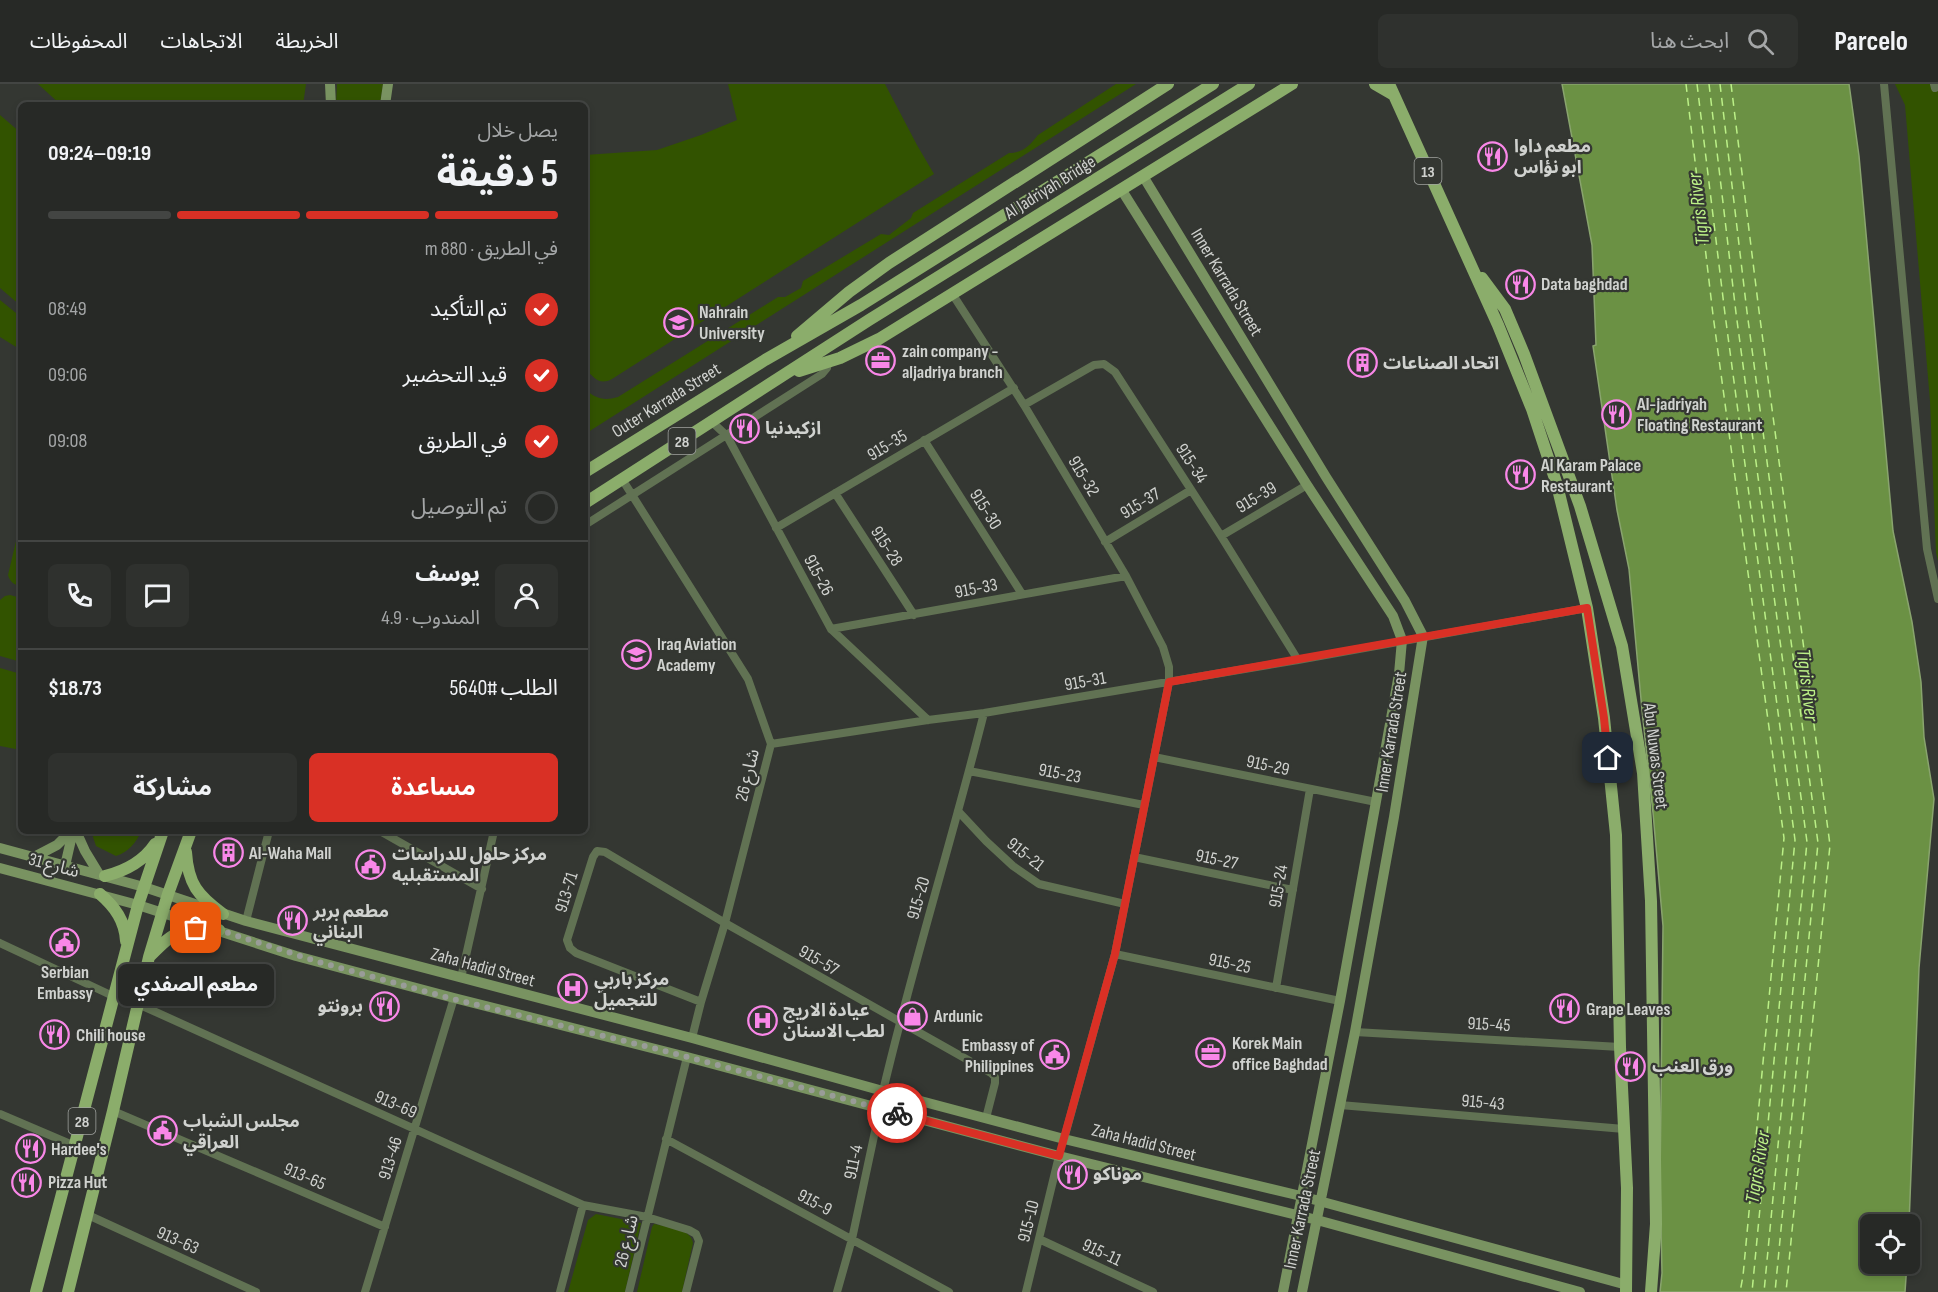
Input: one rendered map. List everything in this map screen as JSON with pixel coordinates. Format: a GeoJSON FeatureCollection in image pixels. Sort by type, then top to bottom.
{"type":"FeatureCollection","features":[{"type":"Feature","properties":{"kind":"main road"},"geometry":{"type":"LineString","coordinates":[[765,360],[788,344],[849,292],[889,263],[1168,84]]}},
{"type":"Feature","properties":{"kind":"main road","name":"Al Jadriyah Bridge"},"geometry":{"type":"LineString","coordinates":[[765,360],[861,305],[1212,84]]}},
{"type":"Feature","properties":{"kind":"main road","name":"Al Jadriyah Bridge"},"geometry":{"type":"LineString","coordinates":[[778,379],[1249,84]]}},
{"type":"Feature","properties":{"kind":"main road"},"geometry":{"type":"LineString","coordinates":[[778,379],[867,346],[1292,84]]}},
{"type":"Feature","properties":{"kind":"main road"},"geometry":{"type":"LineString","coordinates":[[1375,84],[1392,90]]}},
{"type":"Feature","properties":{"kind":"main road","name":"Abu Nuwas Street"},"geometry":{"type":"LineString","coordinates":[[1392,90],[1512,358],[1548,454],[1587,608],[1604,718],[1617,835],[1620,1047],[1627,1188],[1627,1288]]}},
{"type":"Feature","properties":{"kind":"main road","name":"Abu Nuwas Street"},"geometry":{"type":"LineString","coordinates":[[1468,258],[1505,309],[1524,354],[1580,506],[1622,646],[1643,773],[1651,901],[1656,1224],[1651,1292]]}},
{"type":"Feature","properties":{"kind":"main road","name":"Outer Karrada Street"},"geometry":{"type":"LineString","coordinates":[[588,470],[765,360]]}},
{"type":"Feature","properties":{"kind":"main road","name":"28"},"geometry":{"type":"LineString","coordinates":[[588,501],[778,379]]}},
{"type":"Feature","properties":{"kind":"main road"},"geometry":{"type":"LineString","coordinates":[[102,875],[125,870],[143,858],[160,834]]}},
{"type":"Feature","properties":{"kind":"main road","name":"28"},"geometry":{"type":"LineString","coordinates":[[36,1292],[138,905],[161,834]]}},
{"type":"Feature","properties":{"kind":"main road","name":"28"},"geometry":{"type":"LineString","coordinates":[[68,1292],[149,957],[175,897],[185,846],[190,834]]}},
{"type":"Feature","properties":{"kind":"main road"},"geometry":{"type":"LineString","coordinates":[[185,846],[187,868],[198,893],[223,914]]}},
{"type":"Feature","properties":{"kind":"main road"},"geometry":{"type":"LineString","coordinates":[[100,894],[119,916],[126,937],[126,950]]}},
{"type":"Feature","properties":{"kind":"main road"},"geometry":{"type":"LineString","coordinates":[[149,957],[168,938],[179,931],[196,928],[219,930]]}},
{"type":"Feature","properties":{"kind":"street"},"geometry":{"type":"LineString","coordinates":[[330,84],[331,102]]}},
{"type":"Feature","properties":{"kind":"street"},"geometry":{"type":"LineString","coordinates":[[385,102],[388,84]]}},
{"type":"Feature","properties":{"kind":"street"},"geometry":{"type":"LineString","coordinates":[[1884,84],[1927,549],[1938,599]]}},
{"type":"Feature","properties":{"kind":"street","name":"Inner Karrada Street"},"geometry":{"type":"LineString","coordinates":[[1143,176],[1326,477],[1405,601],[1423,636],[1396,806],[1355,1032],[1302,1292]]}},
{"type":"Feature","properties":{"kind":"street","name":"Inner Karrada Street"},"geometry":{"type":"LineString","coordinates":[[1121,189],[1307,485],[1393,616],[1402,640],[1399,674],[1340,1001],[1283,1292]]}},
{"type":"Feature","properties":{"kind":"street","name":"915-32"},"geometry":{"type":"LineString","coordinates":[[953,295],[1014,388],[1126,576],[1163,647],[1169,667],[1169,682],[1115,954],[1064,1139]]}},
{"type":"Feature","properties":{"kind":"street"},"geometry":{"type":"LineString","coordinates":[[588,523],[822,374],[828,362]]}},
{"type":"Feature","properties":{"kind":"street","name":"915-34"},"geometry":{"type":"LineString","coordinates":[[1024,405],[1094,365],[1104,364],[1116,372],[1298,660]]}},
{"type":"Feature","properties":{"kind":"street","name":"915-35"},"geometry":{"type":"LineString","coordinates":[[776,528],[1014,388]]}},
{"type":"Feature","properties":{"kind":"street","name":"915-26"},"geometry":{"type":"LineString","coordinates":[[712,422],[727,436],[831,629],[928,720]]}},
{"type":"Feature","properties":{"kind":"street","name":"915-30"},"geometry":{"type":"LineString","coordinates":[[924,440],[1022,594]]}},
{"type":"Feature","properties":{"kind":"street","name":"شارع 26"},"geometry":{"type":"LineString","coordinates":[[622,479],[748,679],[771,744],[725,923],[692,1038]]}},
{"type":"Feature","properties":{"kind":"street","name":"915-39"},"geometry":{"type":"LineString","coordinates":[[1221,536],[1307,485]]}},
{"type":"Feature","properties":{"kind":"street","name":"915-37"},"geometry":{"type":"LineString","coordinates":[[1106,542],[1191,490]]}},
{"type":"Feature","properties":{"kind":"street","name":"915-28"},"geometry":{"type":"LineString","coordinates":[[835,493],[914,615]]}},
{"type":"Feature","properties":{"kind":"street","name":"915-33"},"geometry":{"type":"LineString","coordinates":[[831,629],[1126,576]]}},
{"type":"Feature","properties":{"kind":"street","name":"915-31"},"geometry":{"type":"LineString","coordinates":[[771,744],[984,713],[1587,608]]}},
{"type":"Feature","properties":{"kind":"street","name":"915-20"},"geometry":{"type":"LineString","coordinates":[[883,1091],[899,1022],[984,713]]}},
{"type":"Feature","properties":{"kind":"street","name":"915-29"},"geometry":{"type":"LineString","coordinates":[[1154,758],[1376,802]]}},
{"type":"Feature","properties":{"kind":"street","name":"915-23"},"geometry":{"type":"LineString","coordinates":[[969,771],[1144,805]]}},
{"type":"Feature","properties":{"kind":"street","name":"915-24"},"geometry":{"type":"LineString","coordinates":[[1276,988],[1310,789]]}},
{"type":"Feature","properties":{"kind":"street","name":"915-21"},"geometry":{"type":"LineString","coordinates":[[958,811],[1006,860],[1039,884],[1125,904]]}},
{"type":"Feature","properties":{"kind":"street"},"geometry":{"type":"LineString","coordinates":[[34,857],[57,845],[70,834]]}},
{"type":"Feature","properties":{"kind":"street"},"geometry":{"type":"LineString","coordinates":[[65,866],[73,834]]}},
{"type":"Feature","properties":{"kind":"street"},"geometry":{"type":"LineString","coordinates":[[76,834],[102,875]]}},
{"type":"Feature","properties":{"kind":"street"},"geometry":{"type":"LineString","coordinates":[[246,921],[268,834]]}},
{"type":"Feature","properties":{"kind":"street"},"geometry":{"type":"LineString","coordinates":[[385,834],[482,889]]}},
{"type":"Feature","properties":{"kind":"street"},"geometry":{"type":"LineString","coordinates":[[461,978],[493,834]]}},
{"type":"Feature","properties":{"kind":"street","name":"شارع 31"},"geometry":{"type":"LineString","coordinates":[[0,848],[144,887]]}},
{"type":"Feature","properties":{"kind":"street","name":"913-71"},"geometry":{"type":"LineString","coordinates":[[701,1002],[576,953],[570,948],[567,940],[593,857],[597,851],[605,852],[725,923]]}},
{"type":"Feature","properties":{"kind":"street","name":"915-27"},"geometry":{"type":"LineString","coordinates":[[1134,857],[1293,890]]}},
{"type":"Feature","properties":{"kind":"street","name":"شارع 31"},"geometry":{"type":"LineString","coordinates":[[0,867],[138,905]]}},
{"type":"Feature","properties":{"kind":"street","name":"Zaha Hadid Street"},"geometry":{"type":"LineString","coordinates":[[144,887],[246,921],[1064,1139],[1301,1196],[1627,1288]]}},
{"type":"Feature","properties":{"kind":"street","name":"Zaha Hadid Street"},"geometry":{"type":"LineString","coordinates":[[138,905],[296,956],[453,999],[687,1057],[1059,1156],[1298,1215],[1580,1292]]}},
{"type":"Feature","properties":{"kind":"street","name":"915-57"},"geometry":{"type":"LineString","coordinates":[[725,923],[991,1074],[995,1077],[995,1083],[986,1118]]}},
{"type":"Feature","properties":{"kind":"street"},"geometry":{"type":"LineString","coordinates":[[0,943],[115,997]]}},
{"type":"Feature","properties":{"kind":"street","name":"915-25"},"geometry":{"type":"LineString","coordinates":[[1115,954],[1340,1001]]}},
{"type":"Feature","properties":{"kind":"street","name":"913-46"},"geometry":{"type":"LineString","coordinates":[[365,1292],[453,999]]}},
{"type":"Feature","properties":{"kind":"street","name":"913-69"},"geometry":{"type":"LineString","coordinates":[[138,1004],[583,1205],[647,1217],[689,1230],[696,1234],[699,1241],[686,1292]]}},
{"type":"Feature","properties":{"kind":"street","name":"915-45"},"geometry":{"type":"LineString","coordinates":[[1355,1032],[1620,1047]]}},
{"type":"Feature","properties":{"kind":"street","name":"شارع 26"},"geometry":{"type":"LineString","coordinates":[[629,1292],[687,1057]]}},
{"type":"Feature","properties":{"kind":"street","name":"915-43"},"geometry":{"type":"LineString","coordinates":[[1340,1105],[1624,1129]]}},
{"type":"Feature","properties":{"kind":"street","name":"911-4"},"geometry":{"type":"LineString","coordinates":[[837,1292],[852,1239],[880,1108]]}},
{"type":"Feature","properties":{"kind":"street","name":"913-65"},"geometry":{"type":"LineString","coordinates":[[113,1111],[385,1227]]}},
{"type":"Feature","properties":{"kind":"street"},"geometry":{"type":"LineString","coordinates":[[0,1114],[75,1146]]}},
{"type":"Feature","properties":{"kind":"street","name":"915-9"},"geometry":{"type":"LineString","coordinates":[[666,1139],[949,1292]]}},
{"type":"Feature","properties":{"kind":"street"},"geometry":{"type":"LineString","coordinates":[[1059,1156],[1064,1139]]}},
{"type":"Feature","properties":{"kind":"street","name":"915-10"},"geometry":{"type":"LineString","coordinates":[[1026,1292],[1059,1156]]}},
{"type":"Feature","properties":{"kind":"street"},"geometry":{"type":"LineString","coordinates":[[560,1292],[583,1205]]}},
{"type":"Feature","properties":{"kind":"street","name":"913-63"},"geometry":{"type":"LineString","coordinates":[[88,1215],[256,1292]]}},
{"type":"Feature","properties":{"kind":"street","name":"915-11"},"geometry":{"type":"LineString","coordinates":[[1039,1239],[1153,1292]]}},
{"type":"Feature","properties":{"kind":"shaded area"},"geometry":{"type":"Polygon","coordinates":[[[38,84],[306,84],[303,102],[58,102],[38,84]]]}},
{"type":"Feature","properties":{"kind":"shaded area"},"geometry":{"type":"Polygon","coordinates":[[[337,84],[383,84],[380,102],[336,102],[337,84]]]}},
{"type":"Feature","properties":{"kind":"shaded area"},"geometry":{"type":"Polygon","coordinates":[[[728,84],[885,84],[934,174],[612,379],[604,382],[594,378],[588,372],[588,155],[657,150],[737,120],[728,84]]]}},
{"type":"Feature","properties":{"kind":"shaded area"},"geometry":{"type":"Polygon","coordinates":[[[1116,84],[1136,84],[588,432],[588,391],[600,398],[618,397],[778,297],[785,297],[801,288],[803,281],[881,234],[889,235],[911,218],[913,213],[1009,153],[1025,148],[1038,135],[1116,84]]]}},
{"type":"Feature","properties":{"kind":"shaded area"},"geometry":{"type":"Polygon","coordinates":[[[1895,84],[1938,84],[1938,561],[1930,401],[1905,105],[1895,84]]]}},
{"type":"Feature","properties":{"kind":"shaded area"},"geometry":{"type":"Polygon","coordinates":[[[0,115],[18,130],[18,303],[0,288],[0,115]]]}},
{"type":"Feature","properties":{"kind":"shaded area"},"geometry":{"type":"Polygon","coordinates":[[[0,300],[18,315],[18,348],[0,337],[0,300]]]}},
{"type":"Feature","properties":{"kind":"shaded area"},"geometry":{"type":"Polygon","coordinates":[[[18,537],[18,585],[10,580],[8,575],[18,537]]]}},
{"type":"Feature","properties":{"kind":"shaded area"},"geometry":{"type":"Polygon","coordinates":[[[5,596],[18,597],[18,661],[0,656],[0,600],[5,596]]]}},
{"type":"Feature","properties":{"kind":"shaded area"},"geometry":{"type":"Polygon","coordinates":[[[0,668],[18,673],[18,749],[0,746],[0,668]]]}},
{"type":"Feature","properties":{"kind":"shaded area"},"geometry":{"type":"Polygon","coordinates":[[[92,834],[140,834],[125,852],[116,856],[96,846],[92,834]]]}},
{"type":"Feature","properties":{"kind":"shaded area"},"geometry":{"type":"Polygon","coordinates":[[[596,1214],[641,1223],[625,1292],[568,1292],[588,1220],[596,1214]]]}},
{"type":"Feature","properties":{"kind":"shaded area"},"geometry":{"type":"Polygon","coordinates":[[[654,1224],[678,1229],[691,1238],[693,1243],[682,1292],[637,1292],[654,1224]]]}},
{"type":"Feature","properties":{"kind":"water","name":"Tigris River"},"geometry":{"type":"Polygon","coordinates":[[[1562,84],[1849,84],[1859,156],[1893,531],[1912,622],[1921,682],[1924,737],[1934,799],[1919,968],[1909,1214],[1860,1214],[1860,1274],[1906,1274],[1905,1292],[1660,1292],[1662,1273],[1660,1182],[1663,926],[1629,569],[1617,510],[1593,346],[1596,345],[1592,245],[1562,84]]]}},
{"type":"Feature","properties":{"kind":"ferry route"},"geometry":{"type":"LineString","coordinates":[[1686,84],[1713,315],[1784,838],[1740,1292]]}},
{"type":"Feature","properties":{"kind":"ferry route"},"geometry":{"type":"LineString","coordinates":[[1697,84],[1795,840],[1752,1292]]}},
{"type":"Feature","properties":{"kind":"ferry route"},"geometry":{"type":"LineString","coordinates":[[1709,84],[1736,313],[1807,842],[1764,1292]]}},
{"type":"Feature","properties":{"kind":"ferry route"},"geometry":{"type":"LineString","coordinates":[[1720,84],[1747,312],[1818,843],[1775,1292]]}},
{"type":"Feature","properties":{"kind":"ferry route"},"geometry":{"type":"LineString","coordinates":[[1731,84],[1830,845],[1786,1292]]}},
{"type":"Feature","properties":{"kind":"way so far"},"geometry":{"type":"LineString","coordinates":[[196,928],[219,930],[296,956],[453,999],[665,1051],[897,1113]]}},
{"type":"Feature","properties":{"kind":"place","name":"مطعم داوا ابو نؤاس"},"geometry":{"type":"Point","coordinates":[1493,156]}},
{"type":"Feature","properties":{"kind":"place","name":"Data baghdad"},"geometry":{"type":"Point","coordinates":[1520,284]}},
{"type":"Feature","properties":{"kind":"place","name":"Nahrain University"},"geometry":{"type":"Point","coordinates":[678,322]}},
{"type":"Feature","properties":{"kind":"place","name":"zain company - aljadriya branch"},"geometry":{"type":"Point","coordinates":[881,361]}},
{"type":"Feature","properties":{"kind":"place","name":"اتحاد الصناعات"},"geometry":{"type":"Point","coordinates":[1362,363]}},
{"type":"Feature","properties":{"kind":"place","name":"Al-jadriyah Floating Restaurant"},"geometry":{"type":"Point","coordinates":[1616,414]}},
{"type":"Feature","properties":{"kind":"place","name":"ازكيدنيا"},"geometry":{"type":"Point","coordinates":[744,428]}},
{"type":"Feature","properties":{"kind":"place","name":"Al Karam Palace Restaurant"},"geometry":{"type":"Point","coordinates":[1520,475]}},
{"type":"Feature","properties":{"kind":"place","name":"Iraq Aviation Academy"},"geometry":{"type":"Point","coordinates":[636,654]}},
{"type":"Feature","properties":{"kind":"place","name":"Al-Waha Mall"},"geometry":{"type":"Point","coordinates":[228,853]}},
{"type":"Feature","properties":{"kind":"place","name":"مركز حلول للدراسات المستقبليه"},"geometry":{"type":"Point","coordinates":[371,864]}},
{"type":"Feature","properties":{"kind":"place","name":"مطعم بربر البناني"},"geometry":{"type":"Point","coordinates":[292,921]}},
{"type":"Feature","properties":{"kind":"place","name":"مطعم الصفدي"},"geometry":{"type":"Point","coordinates":[196,928]}},
{"type":"Feature","properties":{"kind":"place","name":"Serbian Embassy"},"geometry":{"type":"Point","coordinates":[65,943]}},
{"type":"Feature","properties":{"kind":"place","name":"مركز باربي للتجميل"},"geometry":{"type":"Point","coordinates":[573,989]}},
{"type":"Feature","properties":{"kind":"place","name":"برونتو"},"geometry":{"type":"Point","coordinates":[384,1006]}},
{"type":"Feature","properties":{"kind":"place","name":"Grape Leaves"},"geometry":{"type":"Point","coordinates":[1565,1009]}},
{"type":"Feature","properties":{"kind":"place","name":"Ardunic"},"geometry":{"type":"Point","coordinates":[913,1016]}},
{"type":"Feature","properties":{"kind":"place","name":"عيادة الاريج لطب الاسنان"},"geometry":{"type":"Point","coordinates":[762,1020]}},
{"type":"Feature","properties":{"kind":"place","name":"Chili house"},"geometry":{"type":"Point","coordinates":[55,1035]}},
{"type":"Feature","properties":{"kind":"place","name":"Korek Main office Baghdad"},"geometry":{"type":"Point","coordinates":[1211,1053]}},
{"type":"Feature","properties":{"kind":"place","name":"Embassy of Philippines"},"geometry":{"type":"Point","coordinates":[1055,1055]}},
{"type":"Feature","properties":{"kind":"place","name":"ورق العنب"},"geometry":{"type":"Point","coordinates":[1631,1066]}},
{"type":"Feature","properties":{"kind":"place","name":"مجلس الشباب العراقي"},"geometry":{"type":"Point","coordinates":[162,1131]}},
{"type":"Feature","properties":{"kind":"place","name":"Hardee's"},"geometry":{"type":"Point","coordinates":[30,1149]}},
{"type":"Feature","properties":{"kind":"place","name":"موناكو"},"geometry":{"type":"Point","coordinates":[1072,1174]}},
{"type":"Feature","properties":{"kind":"place","name":"Pizza Hut"},"geometry":{"type":"Point","coordinates":[27,1182]}},
{"type":"Feature","properties":{"kind":"route"},"geometry":{"type":"LineString","coordinates":[[897,1113],[1059,1156],[1115,954],[1169,682],[1587,608],[1596,659],[1608,758]]}}]}
